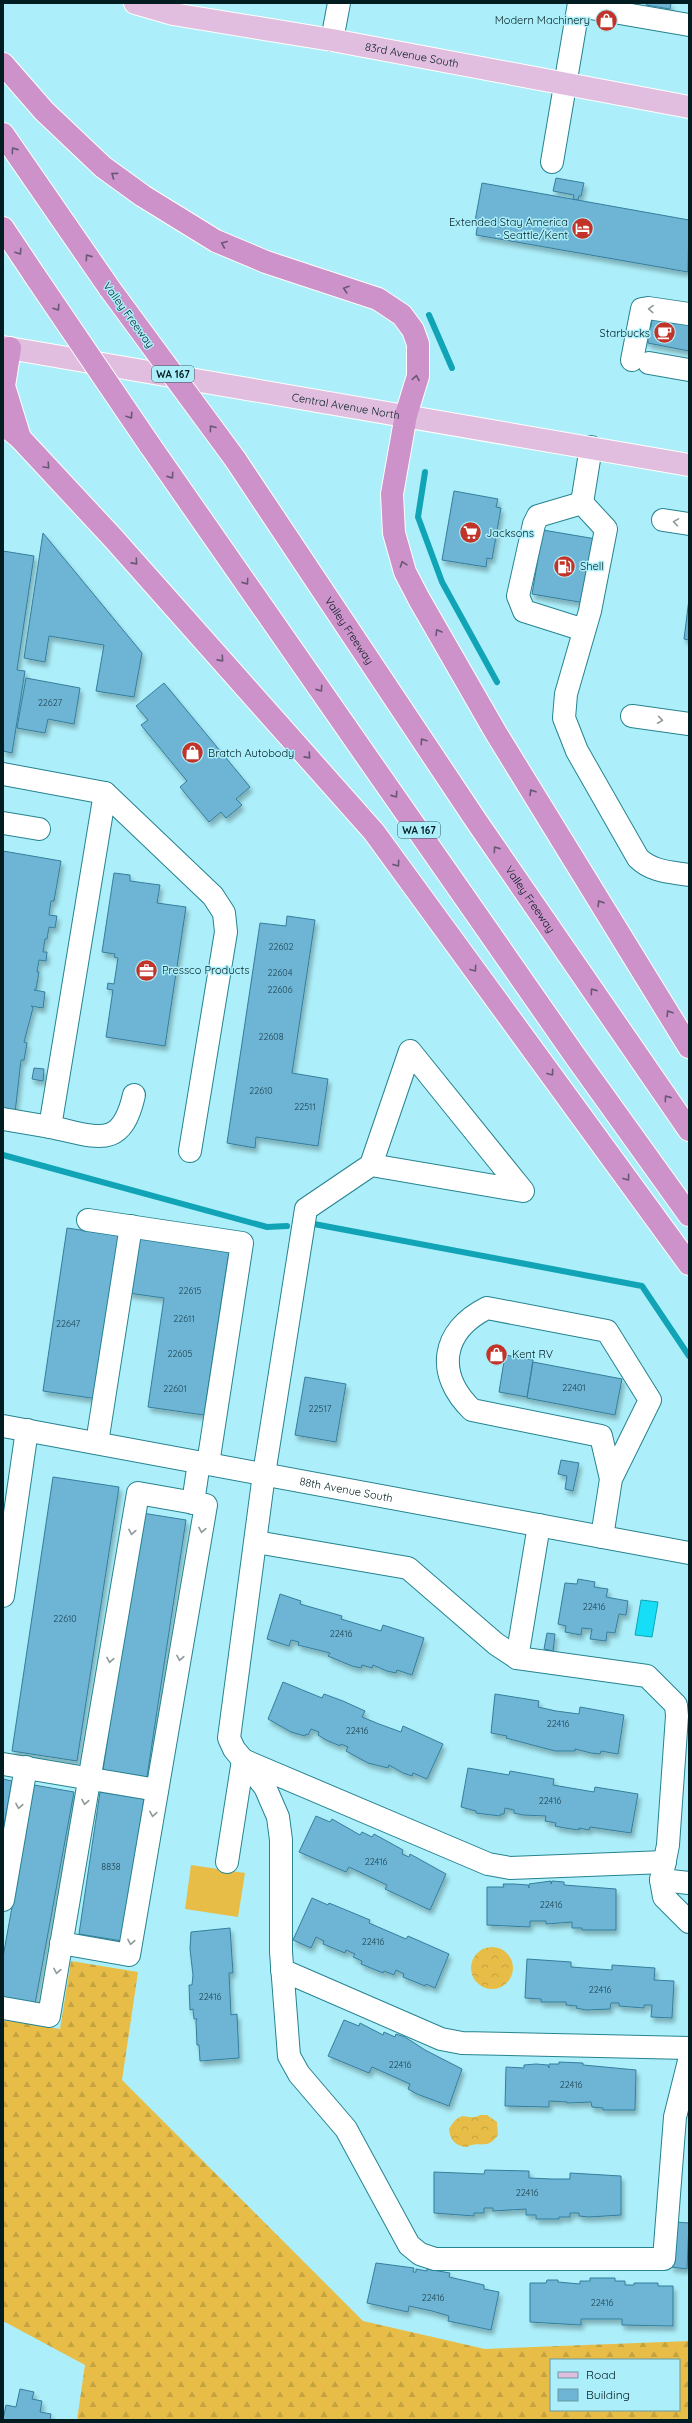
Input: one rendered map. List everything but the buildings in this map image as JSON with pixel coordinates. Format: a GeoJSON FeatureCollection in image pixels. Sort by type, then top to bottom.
{"type":"FeatureCollection","features":[{"type":"Feature","properties":{"kind":"highway"},"geometry":{"type":"LineString","coordinates":[[3,64],[44,112],[103,166],[143,196],[216,241],[266,262],[378,300],[402,315],[413,330],[418,344],[418,376],[406,415],[392,494],[394,533],[405,572],[496,733],[689,1047]]}},
{"type":"Feature","properties":{"kind":"highway","name":"Valley Freeway"},"geometry":{"type":"LineString","coordinates":[[3,134],[110,289],[235,459],[477,822],[689,1130]]}},
{"type":"Feature","properties":{"kind":"highway","name":"WA 167"},"geometry":{"type":"LineString","coordinates":[[3,228],[149,444],[575,1056],[689,1215]]}},
{"type":"Feature","properties":{"kind":"highway"},"geometry":{"type":"LineString","coordinates":[[6,347],[4,386],[20,438]]}},
{"type":"Feature","properties":{"kind":"highway"},"geometry":{"type":"LineString","coordinates":[[3,424],[20,438],[134,562],[374,832],[689,1264]]}},
{"type":"Feature","properties":{"kind":"main road","name":"83rd Avenue South"},"geometry":{"type":"LineString","coordinates":[[135,3],[173,14],[332,40],[689,107]]}},
{"type":"Feature","properties":{"kind":"main road","name":"Central Avenue North"},"geometry":{"type":"LineString","coordinates":[[6,347],[689,465]]}},
{"type":"Feature","properties":{"kind":"street"},"geometry":{"type":"LineString","coordinates":[[332,40],[339,3]]}},
{"type":"Feature","properties":{"kind":"street"},"geometry":{"type":"LineString","coordinates":[[552,162],[579,4],[689,25]]}},
{"type":"Feature","properties":{"kind":"street"},"geometry":{"type":"LineString","coordinates":[[689,314],[648,308],[642,309],[640,362],[689,370]]}},
{"type":"Feature","properties":{"kind":"street"},"geometry":{"type":"LineString","coordinates":[[582,502],[591,447]]}},
{"type":"Feature","properties":{"kind":"street"},"geometry":{"type":"LineString","coordinates":[[582,502],[606,529],[584,630],[564,703],[564,718],[570,737],[638,858],[645,864],[657,870],[689,875]]}},
{"type":"Feature","properties":{"kind":"street"},"geometry":{"type":"LineString","coordinates":[[582,502],[538,516],[534,524],[518,596],[524,611],[584,630]]}},
{"type":"Feature","properties":{"kind":"street"},"geometry":{"type":"LineString","coordinates":[[663,520],[689,524]]}},
{"type":"Feature","properties":{"kind":"street"},"geometry":{"type":"LineString","coordinates":[[632,716],[689,724]]}},
{"type":"Feature","properties":{"kind":"street"},"geometry":{"type":"LineString","coordinates":[[3,774],[105,793],[213,896],[224,914],[226,932],[190,1152]]}},
{"type":"Feature","properties":{"kind":"street"},"geometry":{"type":"LineString","coordinates":[[50,1127],[105,793]]}},
{"type":"Feature","properties":{"kind":"street"},"geometry":{"type":"LineString","coordinates":[[3,823],[39,829]]}},
{"type":"Feature","properties":{"kind":"street"},"geometry":{"type":"LineString","coordinates":[[371,1165],[523,1191],[410,1051],[371,1165],[306,1209],[264,1474],[229,1738],[234,1749],[265,1787],[278,1817],[281,1840],[282,1970],[289,2056],[299,2074],[346,2129],[409,2245],[420,2254],[435,2258],[664,2259],[675,2117],[689,2061]]}},
{"type":"Feature","properties":{"kind":"street"},"geometry":{"type":"LineString","coordinates":[[3,1119],[108,1137],[120,1130],[130,1114],[134,1095]]}},
{"type":"Feature","properties":{"kind":"street"},"geometry":{"type":"LineString","coordinates":[[88,1220],[242,1244],[204,1463],[193,1503]]}},
{"type":"Feature","properties":{"kind":"street"},"geometry":{"type":"LineString","coordinates":[[97,1443],[131,1226]]}},
{"type":"Feature","properties":{"kind":"street"},"geometry":{"type":"LineString","coordinates":[[602,1537],[611,1479],[650,1400],[606,1331],[487,1308],[471,1316],[456,1334],[450,1345],[447,1363],[450,1381],[459,1397],[472,1410],[601,1436],[611,1479]]}},
{"type":"Feature","properties":{"kind":"street","name":"88th Avenue South"},"geometry":{"type":"LineString","coordinates":[[3,1426],[689,1553]]}},
{"type":"Feature","properties":{"kind":"street"},"geometry":{"type":"LineString","coordinates":[[3,1596],[27,1430]]}},
{"type":"Feature","properties":{"kind":"street"},"geometry":{"type":"LineString","coordinates":[[3,2008],[49,2016],[138,1493],[206,1505],[129,1955],[62,1943]]}},
{"type":"Feature","properties":{"kind":"street"},"geometry":{"type":"LineString","coordinates":[[517,1658],[539,1525]]}},
{"type":"Feature","properties":{"kind":"street"},"geometry":{"type":"LineString","coordinates":[[256,1542],[408,1568],[496,1644],[517,1658],[647,1676],[676,1705],[677,1723],[668,1846],[663,1871],[664,1897],[689,1922]]}},
{"type":"Feature","properties":{"kind":"street"},"geometry":{"type":"LineString","coordinates":[[227,1862],[243,1760]]}},
{"type":"Feature","properties":{"kind":"street"},"geometry":{"type":"LineString","coordinates":[[243,1760],[488,1864],[510,1868],[663,1871],[689,1883]]}},
{"type":"Feature","properties":{"kind":"street"},"geometry":{"type":"LineString","coordinates":[[3,1764],[157,1790]]}},
{"type":"Feature","properties":{"kind":"street"},"geometry":{"type":"LineString","coordinates":[[3,1900],[26,1767]]}},
{"type":"Feature","properties":{"kind":"street"},"geometry":{"type":"LineString","coordinates":[[282,1970],[441,2039],[462,2043],[689,2048]]}},
{"type":"Feature","properties":{"kind":"green space"},"geometry":{"type":"Polygon","coordinates":[[[191,1865],[245,1873],[238,1917],[185,1909],[191,1865]]]}},
{"type":"Feature","properties":{"kind":"green space"},"geometry":{"type":"Polygon","coordinates":[[[492,1947],[507,1953],[513,1968],[507,1983],[492,1989],[477,1983],[471,1968],[477,1953],[492,1947]]]}},
{"type":"Feature","properties":{"kind":"green space"},"geometry":{"type":"Polygon","coordinates":[[[71,1961],[138,1972],[122,2080],[363,2321],[485,2349],[689,2341],[689,2420],[77,2420],[85,2365],[3,2321],[3,2020],[60,2029],[71,1961]]]}},
{"type":"Feature","properties":{"kind":"green space"},"geometry":{"type":"Polygon","coordinates":[[[487,2115],[497,2122],[498,2135],[494,2140],[487,2144],[475,2144],[467,2147],[456,2144],[452,2139],[449,2129],[454,2122],[458,2118],[464,2116],[475,2117],[487,2115]]]}},
{"type":"Feature","properties":{"kind":"water"},"geometry":{"type":"Polygon","coordinates":[[[641,1600],[658,1602],[652,1637],[635,1635],[641,1600]]]}},
{"type":"Feature","properties":{"kind":"waterway"},"geometry":{"type":"LineString","coordinates":[[429,315],[452,368]]}},
{"type":"Feature","properties":{"kind":"waterway"},"geometry":{"type":"LineString","coordinates":[[425,472],[418,517],[442,582],[497,682]]}},
{"type":"Feature","properties":{"kind":"waterway"},"geometry":{"type":"LineString","coordinates":[[3,1155],[267,1227],[287,1226]]}},
{"type":"Feature","properties":{"kind":"waterway"},"geometry":{"type":"LineString","coordinates":[[314,1224],[642,1286],[689,1356]]}},
{"type":"Feature","properties":{"kind":"place","name":"Modern Machinery"},"geometry":{"type":"Point","coordinates":[606,20]}},
{"type":"Feature","properties":{"kind":"place","name":"Extended Stay America - Seattle/Kent"},"geometry":{"type":"Point","coordinates":[583,228]}},
{"type":"Feature","properties":{"kind":"place","name":"Starbucks"},"geometry":{"type":"Point","coordinates":[665,333]}},
{"type":"Feature","properties":{"kind":"place","name":"Jacksons"},"geometry":{"type":"Point","coordinates":[471,533]}},
{"type":"Feature","properties":{"kind":"place","name":"Shell"},"geometry":{"type":"Point","coordinates":[564,566]}},
{"type":"Feature","properties":{"kind":"place","name":"Bratch Autobody"},"geometry":{"type":"Point","coordinates":[193,753]}},
{"type":"Feature","properties":{"kind":"place","name":"Pressco Products"},"geometry":{"type":"Point","coordinates":[146,970]}},
{"type":"Feature","properties":{"kind":"place","name":"Kent RV"},"geometry":{"type":"Point","coordinates":[496,1354]}}]}
